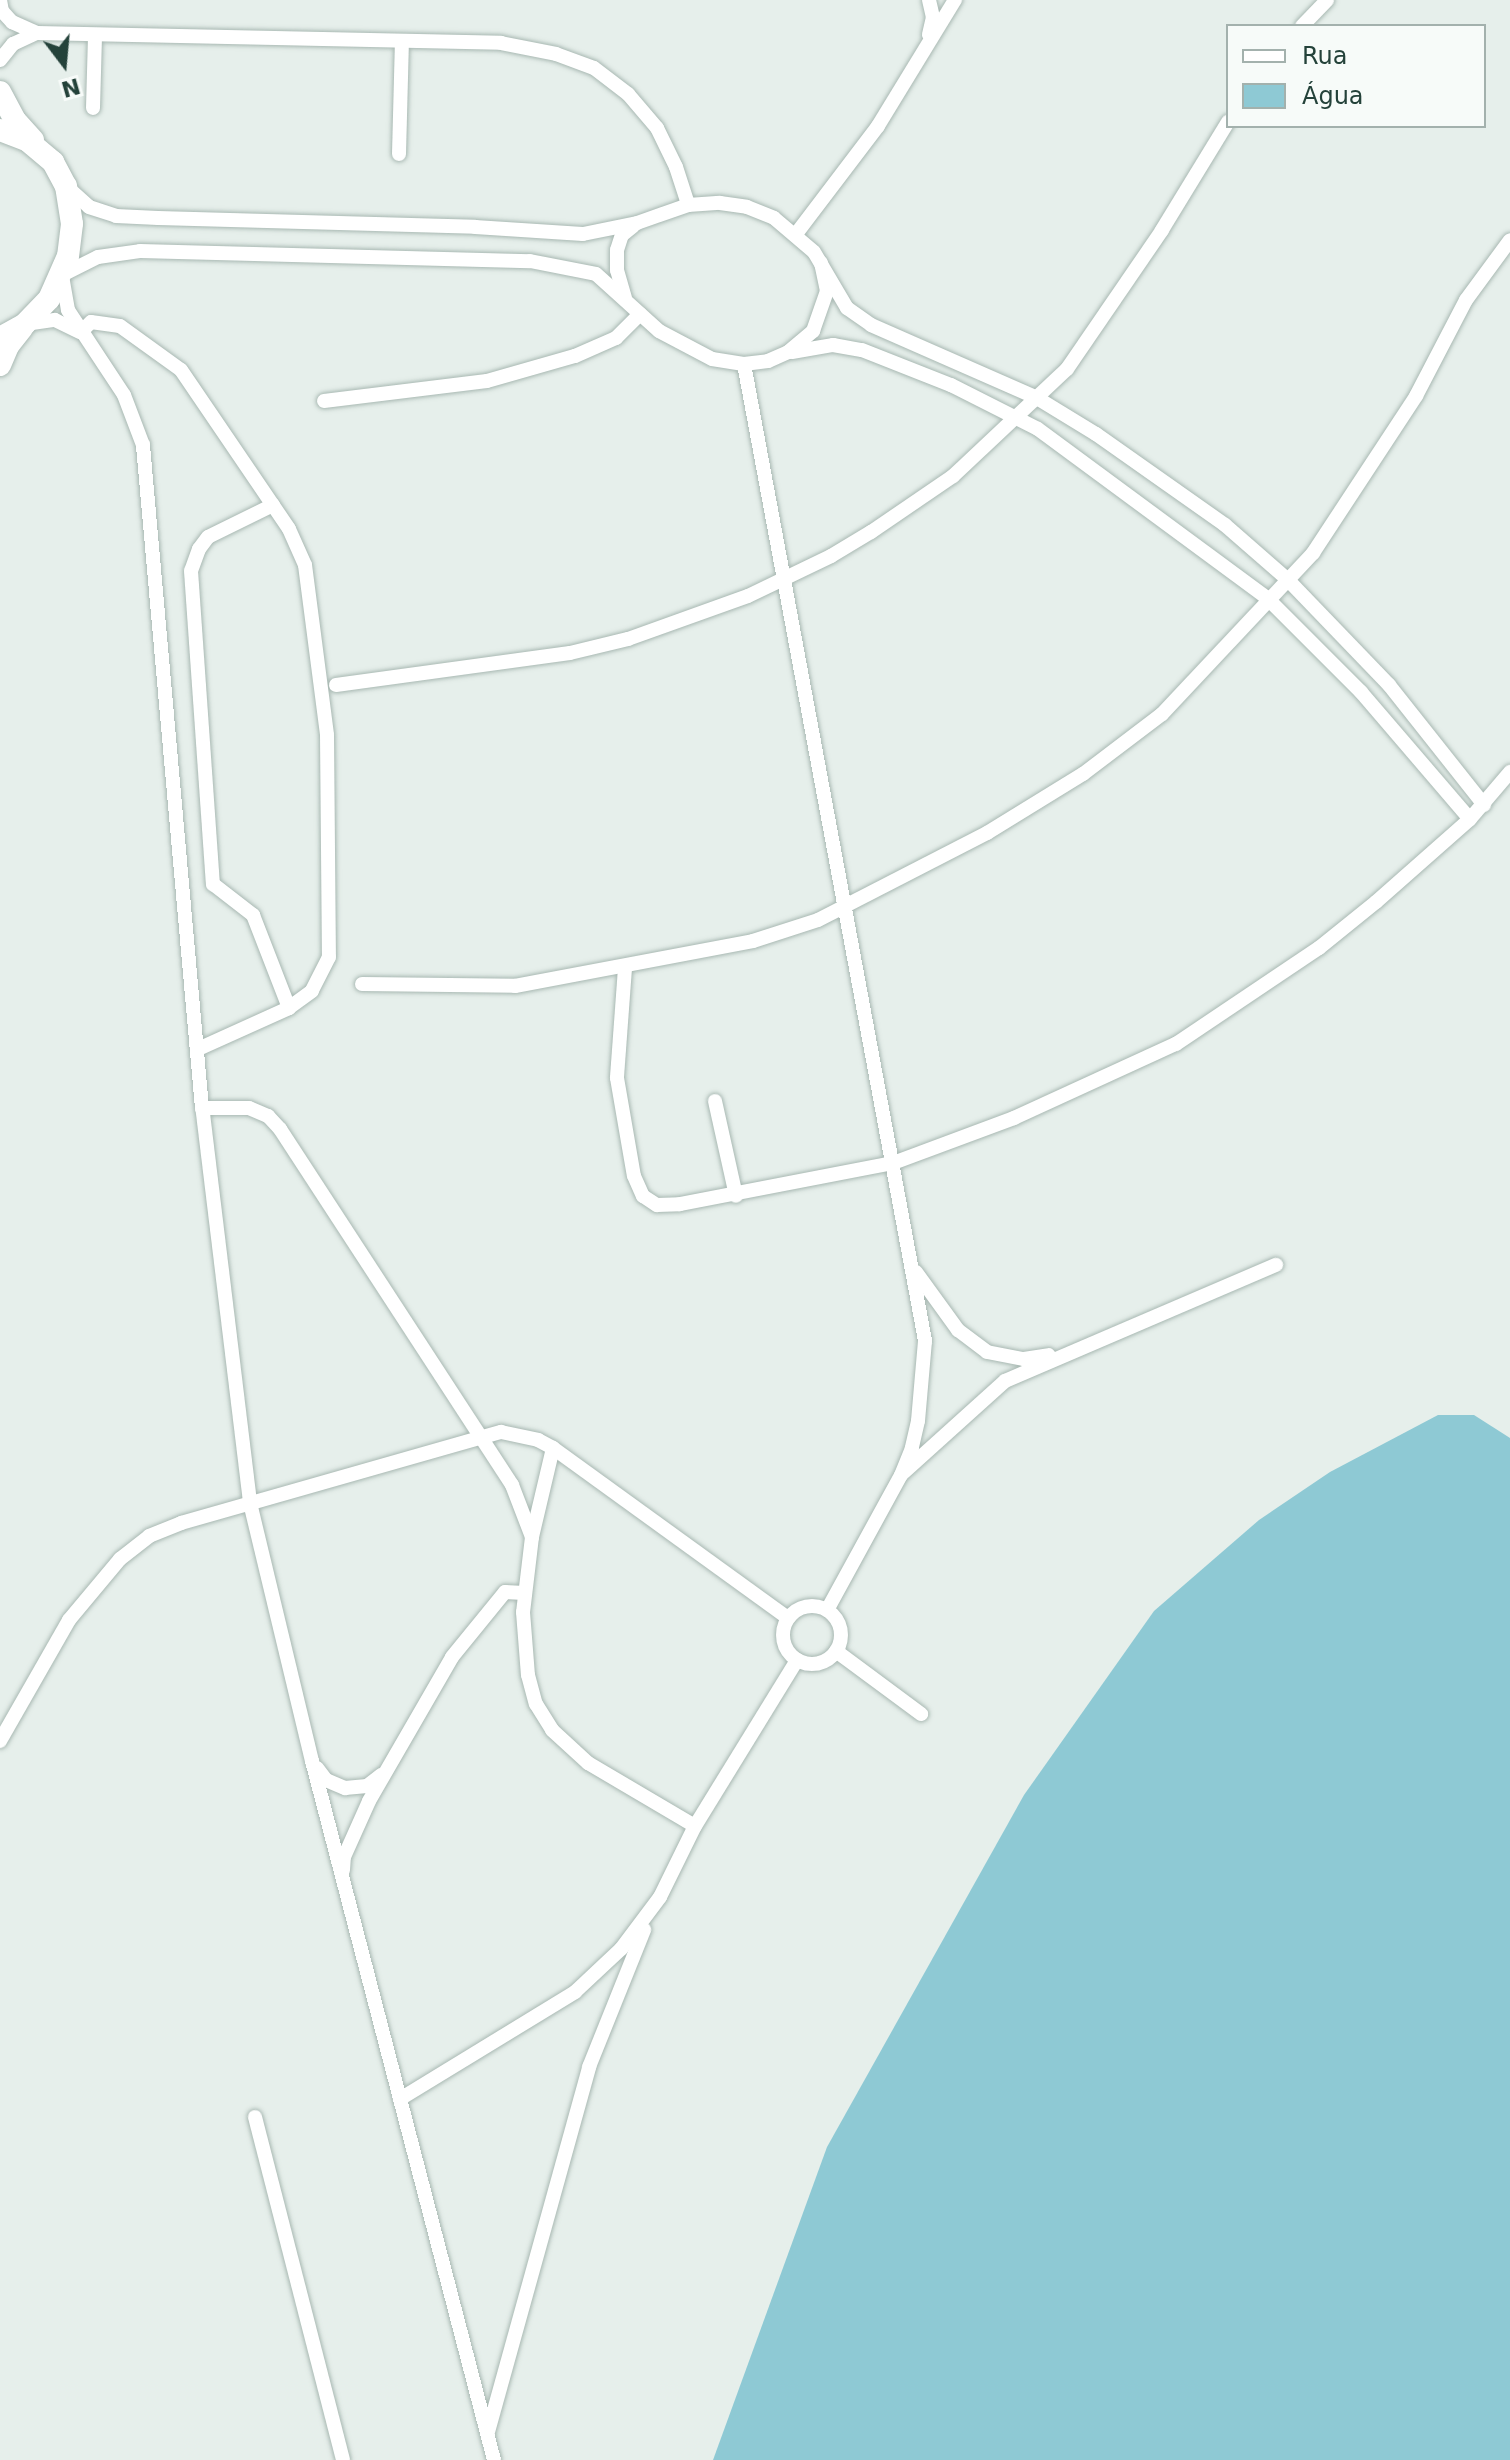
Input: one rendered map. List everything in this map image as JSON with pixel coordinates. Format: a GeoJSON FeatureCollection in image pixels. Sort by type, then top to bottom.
{"type":"FeatureCollection","features":[{"type":"Feature","properties":{"kind":"main road"},"geometry":{"type":"LineString","coordinates":[[0,92],[15,120],[47,156],[66,186],[72,236],[62,275],[49,299],[8,346],[0,365]]}},
{"type":"Feature","properties":{"kind":"main road"},"geometry":{"type":"LineString","coordinates":[[0,130],[28,141],[47,156]]}},
{"type":"Feature","properties":{"kind":"main road"},"geometry":{"type":"LineString","coordinates":[[0,338],[25,324]]}},
{"type":"Feature","properties":{"kind":"street"},"geometry":{"type":"LineString","coordinates":[[0,0],[2,11],[12,22],[37,33],[530,46],[594,68],[628,94],[657,128],[676,167],[688,205]]}},
{"type":"Feature","properties":{"kind":"street"},"geometry":{"type":"LineString","coordinates":[[925,51],[933,17],[929,0]]}},
{"type":"Feature","properties":{"kind":"street"},"geometry":{"type":"LineString","coordinates":[[796,234],[878,126],[955,0]]}},
{"type":"Feature","properties":{"kind":"street"},"geometry":{"type":"LineString","coordinates":[[1304,24],[1327,0]]}},
{"type":"Feature","properties":{"kind":"street"},"geometry":{"type":"LineString","coordinates":[[0,60],[13,44],[37,33]]}},
{"type":"Feature","properties":{"kind":"street"},"geometry":{"type":"LineString","coordinates":[[93,108],[95,35]]}},
{"type":"Feature","properties":{"kind":"street"},"geometry":{"type":"LineString","coordinates":[[399,154],[402,43]]}},
{"type":"Feature","properties":{"kind":"street"},"geometry":{"type":"LineString","coordinates":[[336,685],[508,662],[613,642],[722,606],[785,578],[831,556],[915,504],[953,476],[1067,369],[1162,230],[1226,125]]}},
{"type":"Feature","properties":{"kind":"street"},"geometry":{"type":"LineString","coordinates":[[66,186],[89,207],[116,216],[475,227],[583,234],[637,223],[688,205],[720,203],[747,207],[774,218],[796,234],[821,263],[847,308],[871,325],[1037,398],[1200,507],[1287,579],[1389,685],[1484,805]]}},
{"type":"Feature","properties":{"kind":"street"},"geometry":{"type":"LineString","coordinates":[[625,300],[617,270],[617,250],[622,235],[637,223]]}},
{"type":"Feature","properties":{"kind":"street"},"geometry":{"type":"LineString","coordinates":[[362,984],[515,986],[625,968],[753,941],[818,920],[987,833],[1083,774],[1162,714],[1217,659],[1267,598],[1313,553],[1416,396],[1466,300],[1510,240]]}},
{"type":"Feature","properties":{"kind":"street"},"geometry":{"type":"LineString","coordinates":[[494,2460],[312,1761],[250,1502],[202,1108],[143,445],[124,395],[68,310],[62,275],[98,257],[140,251],[530,261],[596,274],[640,314],[679,343],[712,359],[744,364],[768,361],[788,352],[833,345],[862,350],[922,372],[1038,429],[1267,598],[1361,692],[1470,819]]}},
{"type":"Feature","properties":{"kind":"street"},"geometry":{"type":"LineString","coordinates":[[788,352],[813,331],[821,316],[827,291],[821,263]]}},
{"type":"Feature","properties":{"kind":"street"},"geometry":{"type":"LineString","coordinates":[[324,401],[487,381],[575,356],[616,338],[640,314]]}},
{"type":"Feature","properties":{"kind":"street"},"geometry":{"type":"LineString","coordinates":[[25,324],[55,320],[81,332]]}},
{"type":"Feature","properties":{"kind":"street"},"geometry":{"type":"LineString","coordinates":[[81,332],[91,322],[120,326],[181,370],[273,505],[305,565],[327,735],[329,957],[312,991],[289,1008],[198,1049]]}},
{"type":"Feature","properties":{"kind":"street"},"geometry":{"type":"LineString","coordinates":[[744,364],[925,1341],[918,1421],[901,1475],[827,1610]]}},
{"type":"Feature","properties":{"kind":"street"},"geometry":{"type":"LineString","coordinates":[[273,505],[208,537],[199,549],[191,571],[213,884],[253,915],[289,1008]]}},
{"type":"Feature","properties":{"kind":"street"},"geometry":{"type":"LineString","coordinates":[[625,968],[617,1078],[628,1148],[643,1196],[657,1205],[736,1196],[893,1163],[1014,1118],[1176,1044],[1319,948],[1470,819],[1510,772]]}},
{"type":"Feature","properties":{"kind":"street"},"geometry":{"type":"LineString","coordinates":[[715,1101],[736,1196]]}},
{"type":"Feature","properties":{"kind":"street"},"geometry":{"type":"LineString","coordinates":[[202,1108],[249,1108],[268,1116],[280,1129],[482,1436],[512,1485],[532,1537]]}},
{"type":"Feature","properties":{"kind":"street"},"geometry":{"type":"LineString","coordinates":[[911,1265],[958,1330],[987,1352],[1024,1359],[1065,1353]]}},
{"type":"Feature","properties":{"kind":"street"},"geometry":{"type":"LineString","coordinates":[[901,1475],[1005,1381],[1276,1265]]}},
{"type":"Feature","properties":{"kind":"street"},"geometry":{"type":"LineString","coordinates":[[0,1741],[69,1620],[120,1559],[149,1536],[250,1502],[501,1432],[519,1434],[553,1448],[788,1618]]}},
{"type":"Feature","properties":{"kind":"street"},"geometry":{"type":"LineString","coordinates":[[553,1448],[532,1537],[524,1593],[528,1675],[536,1704],[552,1730],[588,1763],[695,1826]]}},
{"type":"Feature","properties":{"kind":"street"},"geometry":{"type":"LineString","coordinates":[[343,1880],[344,1857],[352,1835],[452,1657],[505,1592],[524,1593]]}},
{"type":"Feature","properties":{"kind":"street"},"geometry":{"type":"LineString","coordinates":[[819,1606],[827,1610],[834,1616],[841,1633],[836,1651],[822,1662],[797,1660],[785,1645],[784,1627],[788,1618],[802,1608],[819,1606]]}},
{"type":"Feature","properties":{"kind":"street"},"geometry":{"type":"LineString","coordinates":[[836,1651],[921,1714]]}},
{"type":"Feature","properties":{"kind":"street"},"geometry":{"type":"LineString","coordinates":[[488,2433],[589,2067],[626,1967],[695,1826],[797,1660]]}},
{"type":"Feature","properties":{"kind":"street"},"geometry":{"type":"LineString","coordinates":[[312,1761],[326,1780],[345,1788],[367,1786],[386,1772]]}},
{"type":"Feature","properties":{"kind":"street"},"geometry":{"type":"LineString","coordinates":[[400,2099],[575,1992],[621,1949],[660,1897]]}},
{"type":"Feature","properties":{"kind":"street"},"geometry":{"type":"LineString","coordinates":[[255,2117],[343,2460]]}},
{"type":"Feature","properties":{"kind":"water"},"geometry":{"type":"Polygon","coordinates":[[[1438,1415],[1474,1415],[1510,1438],[1510,2460],[713,2460],[827,2147],[1024,1795],[1154,1611],[1259,1520],[1330,1472],[1438,1415]]]}}]}
